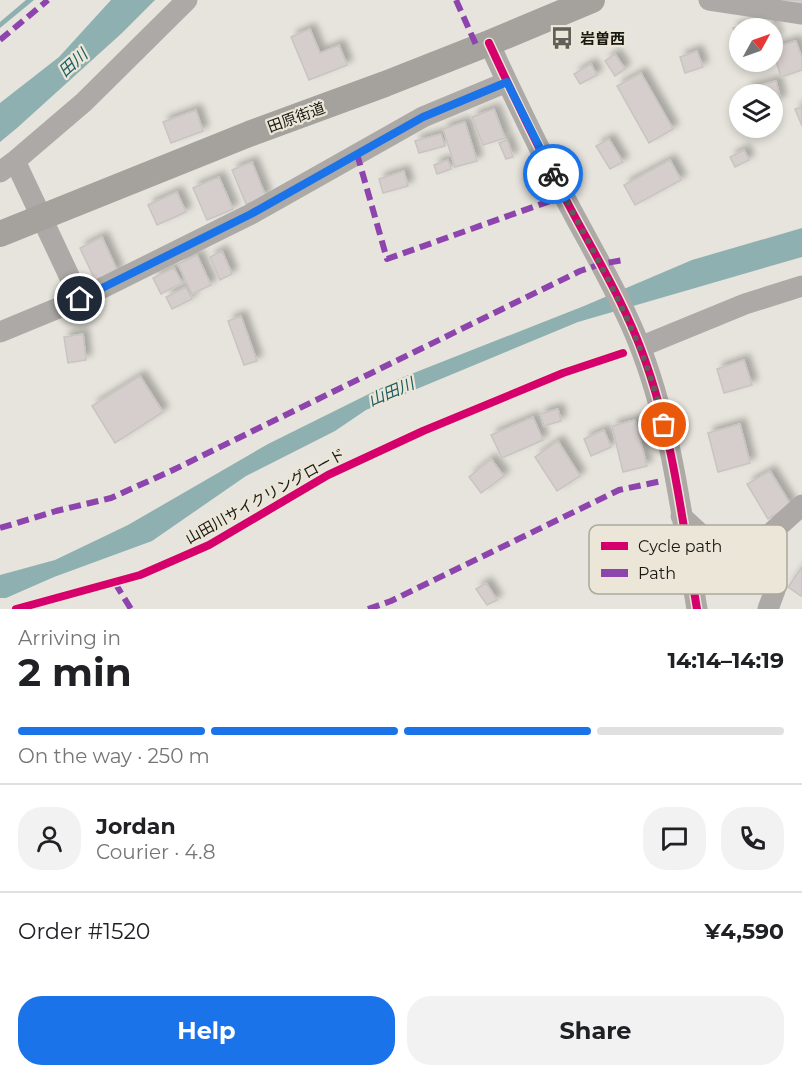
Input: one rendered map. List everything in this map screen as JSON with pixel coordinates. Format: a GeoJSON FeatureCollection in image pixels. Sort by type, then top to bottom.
{"type":"FeatureCollection","features":[{"type":"Feature","properties":{"kind":"main road","name":"田原街道"},"geometry":{"type":"LineString","coordinates":[[0,234],[249,134],[396,80],[592,0]]}},
{"type":"Feature","properties":{"kind":"street"},"geometry":{"type":"LineString","coordinates":[[80,299],[41,218],[7,166],[84,102],[187,0]]}},
{"type":"Feature","properties":{"kind":"street"},"geometry":{"type":"LineString","coordinates":[[709,0],[802,15]]}},
{"type":"Feature","properties":{"kind":"street"},"geometry":{"type":"LineString","coordinates":[[489,43],[639,344],[659,403],[674,469],[683,525]]}},
{"type":"Feature","properties":{"kind":"street"},"geometry":{"type":"LineString","coordinates":[[0,332],[80,299],[251,214],[423,117],[507,82]]}},
{"type":"Feature","properties":{"kind":"street"},"geometry":{"type":"LineString","coordinates":[[639,344],[745,304],[802,286]]}},
{"type":"Feature","properties":{"kind":"street"},"geometry":{"type":"LineString","coordinates":[[780,525],[802,505]]}},
{"type":"Feature","properties":{"kind":"street"},"geometry":{"type":"LineString","coordinates":[[681,516],[691,525]]}},
{"type":"Feature","properties":{"kind":"street"},"geometry":{"type":"LineString","coordinates":[[694,594],[697,609]]}},
{"type":"Feature","properties":{"kind":"street"},"geometry":{"type":"LineString","coordinates":[[768,609],[774,594]]}},
{"type":"Feature","properties":{"kind":"water"},"geometry":{"type":"Polygon","coordinates":[[[26,0],[34,0],[0,28],[0,22],[26,0]]]}},
{"type":"Feature","properties":{"kind":"water","name":"田川"},"geometry":{"type":"Polygon","coordinates":[[[111,0],[155,0],[122,33],[0,142],[0,103],[59,57],[111,0]]]}},
{"type":"Feature","properties":{"kind":"water","name":"山田川"},"geometry":{"type":"Polygon","coordinates":[[[802,228],[802,257],[578,322],[366,410],[335,431],[246,476],[152,541],[54,577],[6,598],[0,598],[0,575],[55,560],[128,525],[268,444],[401,378],[584,306],[692,260],[802,228]]]}},
{"type":"Feature","properties":{"kind":"building"},"geometry":{"type":"Polygon","coordinates":[[[778,0],[802,0],[802,3],[778,4],[778,0]]]}},
{"type":"Feature","properties":{"kind":"building"},"geometry":{"type":"Polygon","coordinates":[[[310,29],[320,53],[339,45],[347,65],[309,80],[291,37],[310,29]]]}},
{"type":"Feature","properties":{"kind":"building"},"geometry":{"type":"Polygon","coordinates":[[[796,41],[802,58],[802,70],[781,77],[779,72],[783,72],[783,45],[796,41]]]}},
{"type":"Feature","properties":{"kind":"building"},"geometry":{"type":"Polygon","coordinates":[[[697,51],[703,67],[685,73],[680,57],[697,51]]]}},
{"type":"Feature","properties":{"kind":"building"},"geometry":{"type":"Polygon","coordinates":[[[615,54],[625,69],[615,76],[605,61],[615,54]]]}},
{"type":"Feature","properties":{"kind":"building"},"geometry":{"type":"Polygon","coordinates":[[[591,64],[597,75],[580,84],[574,74],[591,64]]]}},
{"type":"Feature","properties":{"kind":"building"},"geometry":{"type":"Polygon","coordinates":[[[641,73],[673,129],[649,143],[617,86],[641,73]]]}},
{"type":"Feature","properties":{"kind":"building"},"geometry":{"type":"Polygon","coordinates":[[[802,107],[802,126],[795,109],[802,107]]]}},
{"type":"Feature","properties":{"kind":"building"},"geometry":{"type":"Polygon","coordinates":[[[494,109],[505,138],[483,145],[472,117],[494,109]]]}},
{"type":"Feature","properties":{"kind":"building"},"geometry":{"type":"Polygon","coordinates":[[[196,110],[203,131],[171,143],[163,122],[196,110]]]}},
{"type":"Feature","properties":{"kind":"building"},"geometry":{"type":"Polygon","coordinates":[[[465,122],[477,161],[455,167],[443,129],[465,122]]]}},
{"type":"Feature","properties":{"kind":"building"},"geometry":{"type":"Polygon","coordinates":[[[441,134],[445,146],[419,153],[415,141],[441,134]]]}},
{"type":"Feature","properties":{"kind":"building"},"geometry":{"type":"Polygon","coordinates":[[[609,139],[623,162],[610,169],[596,146],[609,139]]]}},
{"type":"Feature","properties":{"kind":"building"},"geometry":{"type":"Polygon","coordinates":[[[507,140],[513,157],[506,159],[499,143],[507,140]]]}},
{"type":"Feature","properties":{"kind":"building"},"geometry":{"type":"Polygon","coordinates":[[[744,150],[749,160],[735,167],[730,157],[744,150]]]}},
{"type":"Feature","properties":{"kind":"building"},"geometry":{"type":"Polygon","coordinates":[[[448,160],[451,169],[437,174],[434,165],[448,160]]]}},
{"type":"Feature","properties":{"kind":"building"},"geometry":{"type":"Polygon","coordinates":[[[670,160],[681,180],[635,205],[624,185],[670,160]]]}},
{"type":"Feature","properties":{"kind":"building"},"geometry":{"type":"Polygon","coordinates":[[[252,162],[266,197],[246,204],[232,170],[252,162]]]}},
{"type":"Feature","properties":{"kind":"building"},"geometry":{"type":"Polygon","coordinates":[[[404,171],[408,186],[383,193],[379,179],[404,171]]]}},
{"type":"Feature","properties":{"kind":"building"},"geometry":{"type":"Polygon","coordinates":[[[219,177],[233,209],[207,220],[193,188],[219,177]]]}},
{"type":"Feature","properties":{"kind":"building"},"geometry":{"type":"Polygon","coordinates":[[[177,192],[186,212],[157,225],[148,205],[177,192]]]}},
{"type":"Feature","properties":{"kind":"building"},"geometry":{"type":"Polygon","coordinates":[[[102,237],[118,272],[96,282],[80,248],[102,237]]]}},
{"type":"Feature","properties":{"kind":"building"},"geometry":{"type":"Polygon","coordinates":[[[222,251],[232,274],[220,280],[210,257],[222,251]]]}},
{"type":"Feature","properties":{"kind":"building"},"geometry":{"type":"Polygon","coordinates":[[[197,255],[211,285],[192,294],[178,264],[197,255]]]}},
{"type":"Feature","properties":{"kind":"building"},"geometry":{"type":"Polygon","coordinates":[[[174,268],[182,283],[161,294],[153,278],[174,268]]]}},
{"type":"Feature","properties":{"kind":"building"},"geometry":{"type":"Polygon","coordinates":[[[186,287],[192,299],[172,309],[166,297],[186,287]]]}},
{"type":"Feature","properties":{"kind":"building"},"geometry":{"type":"Polygon","coordinates":[[[241,316],[257,361],[244,365],[228,321],[241,316]]]}},
{"type":"Feature","properties":{"kind":"building"},"geometry":{"type":"Polygon","coordinates":[[[83,334],[86,360],[68,363],[64,337],[83,334]]]}},
{"type":"Feature","properties":{"kind":"building"},"geometry":{"type":"Polygon","coordinates":[[[744,360],[752,385],[724,393],[717,369],[744,360]]]}},
{"type":"Feature","properties":{"kind":"building"},"geometry":{"type":"Polygon","coordinates":[[[140,376],[163,412],[115,443],[92,406],[140,376]]]}},
{"type":"Feature","properties":{"kind":"building"},"geometry":{"type":"Polygon","coordinates":[[[558,409],[561,421],[544,426],[540,414],[558,409]]]}},
{"type":"Feature","properties":{"kind":"building"},"geometry":{"type":"Polygon","coordinates":[[[533,417],[543,440],[502,458],[491,435],[533,417]]]}},
{"type":"Feature","properties":{"kind":"building"},"geometry":{"type":"Polygon","coordinates":[[[635,420],[647,466],[623,472],[612,426],[635,420]]]}},
{"type":"Feature","properties":{"kind":"building"},"geometry":{"type":"Polygon","coordinates":[[[740,424],[750,463],[718,472],[708,433],[740,424]]]}},
{"type":"Feature","properties":{"kind":"building"},"geometry":{"type":"Polygon","coordinates":[[[604,430],[611,447],[591,456],[584,439],[604,430]]]}},
{"type":"Feature","properties":{"kind":"building"},"geometry":{"type":"Polygon","coordinates":[[[558,441],[580,476],[557,491],[535,457],[558,441]]]}},
{"type":"Feature","properties":{"kind":"building"},"geometry":{"type":"Polygon","coordinates":[[[491,459],[504,476],[481,493],[469,477],[491,459]]]}},
{"type":"Feature","properties":{"kind":"building"},"geometry":{"type":"Polygon","coordinates":[[[770,471],[791,505],[768,519],[747,484],[770,471]]]}},
{"type":"Feature","properties":{"kind":"building"},"geometry":{"type":"Polygon","coordinates":[[[802,567],[802,595],[801,596],[788,587],[802,567]]]}},
{"type":"Feature","properties":{"kind":"building"},"geometry":{"type":"Polygon","coordinates":[[[486,583],[497,600],[487,605],[476,589],[486,583]]]}},
{"type":"Feature","properties":{"kind":"marked path"},"geometry":{"type":"LineString","coordinates":[[0,40],[48,0]]}},
{"type":"Feature","properties":{"kind":"marked path"},"geometry":{"type":"LineString","coordinates":[[456,0],[477,47]]}},
{"type":"Feature","properties":{"kind":"marked path"},"geometry":{"type":"LineString","coordinates":[[357,154],[387,259],[564,196]]}},
{"type":"Feature","properties":{"kind":"marked path"},"geometry":{"type":"LineString","coordinates":[[0,528],[56,511],[111,498],[173,470],[580,271],[623,260]]}},
{"type":"Feature","properties":{"kind":"marked path"},"geometry":{"type":"LineString","coordinates":[[368,609],[391,601],[619,490],[662,481]]}},
{"type":"Feature","properties":{"kind":"marked path"},"geometry":{"type":"LineString","coordinates":[[115,583],[131,609]]}},
{"type":"Feature","properties":{"kind":"cycle path"},"geometry":{"type":"LineString","coordinates":[[489,43],[545,160],[621,303],[637,339],[659,405],[684,525]]}},
{"type":"Feature","properties":{"kind":"cycle path","name":"山田川サイクリングロード"},"geometry":{"type":"LineString","coordinates":[[16,609],[140,575],[209,545],[328,475],[423,431],[563,373],[623,353]]}},
{"type":"Feature","properties":{"kind":"cycle path"},"geometry":{"type":"LineString","coordinates":[[695,594],[697,609]]}},
{"type":"Feature","properties":{"kind":"way so far"},"geometry":{"type":"LineString","coordinates":[[553,174],[638,341],[664,425]]}},
{"type":"Feature","properties":{"kind":"place","name":"岩曽西"},"geometry":{"type":"Point","coordinates":[562,38]}},
{"type":"Feature","properties":{"kind":"route"},"geometry":{"type":"LineString","coordinates":[[80,299],[251,214],[423,117],[507,82],[553,174]]}}]}
